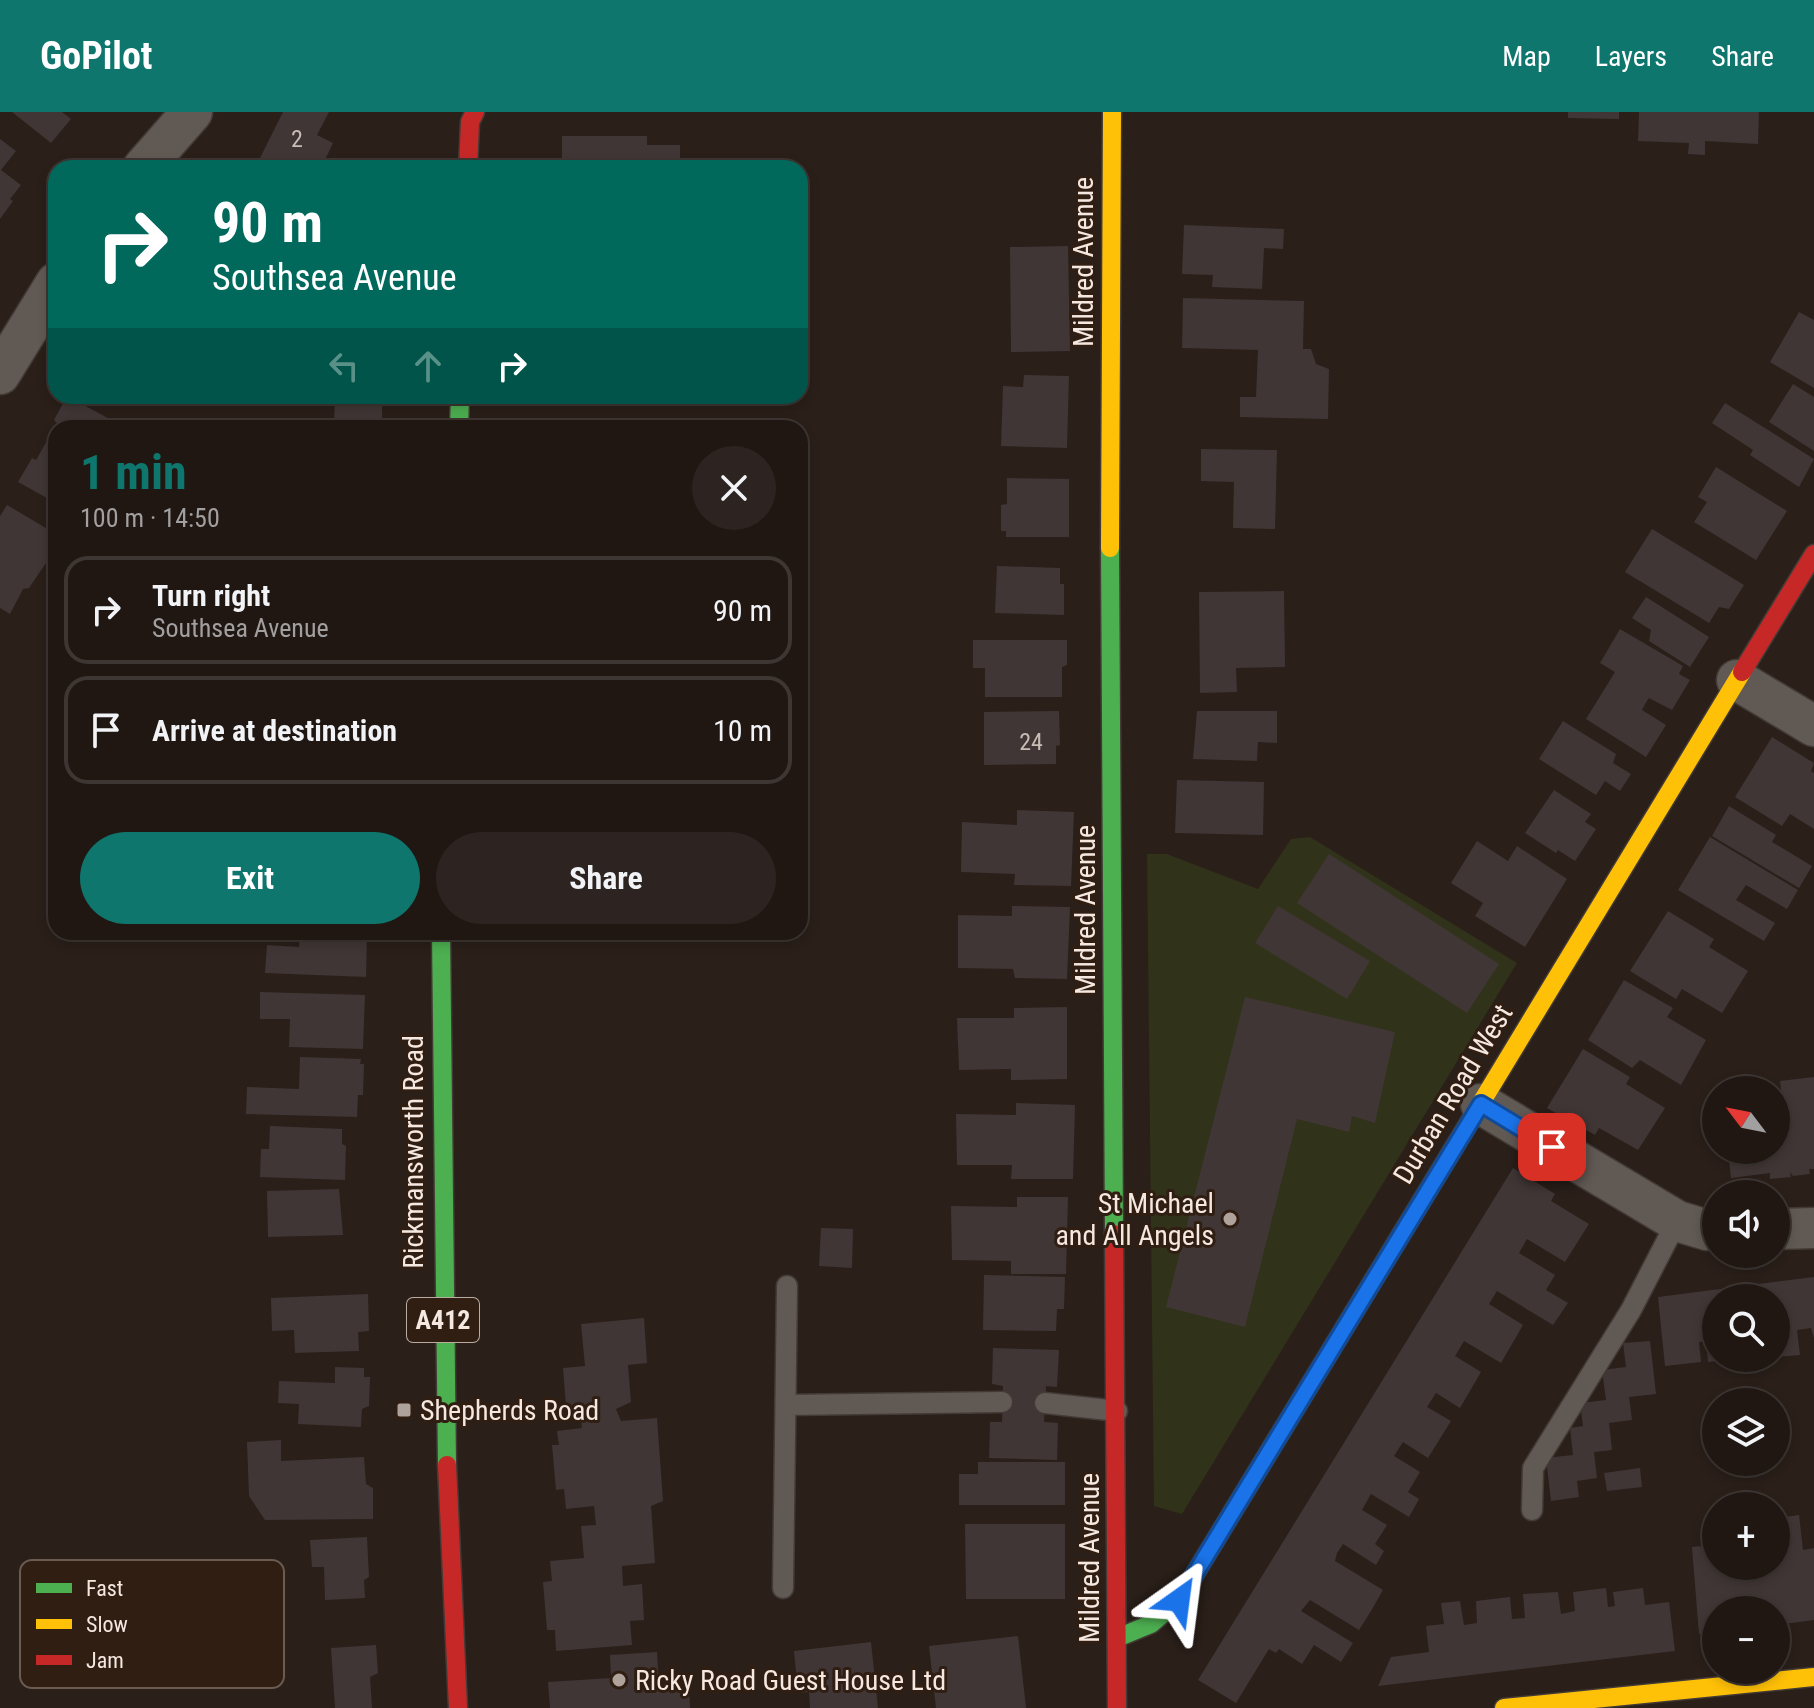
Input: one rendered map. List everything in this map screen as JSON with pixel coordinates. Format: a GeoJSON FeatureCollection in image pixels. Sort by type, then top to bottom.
{"type":"FeatureCollection","features":[{"type":"Feature","properties":{"kind":"street"},"geometry":{"type":"LineString","coordinates":[[150,160],[192,112]]}},
{"type":"Feature","properties":{"kind":"street","name":"Mildred Avenue"},"geometry":{"type":"LineString","coordinates":[[1112,112],[1110,538],[1117,1708]]}},
{"type":"Feature","properties":{"kind":"street"},"geometry":{"type":"LineString","coordinates":[[468,160],[470,115]]}},
{"type":"Feature","properties":{"kind":"street"},"geometry":{"type":"LineString","coordinates":[[0,374],[48,296]]}},
{"type":"Feature","properties":{"kind":"street","name":"Durban Road West"},"geometry":{"type":"LineString","coordinates":[[1117,1638],[1159,1619],[1179,1600],[1814,554]]}},
{"type":"Feature","properties":{"kind":"street"},"geometry":{"type":"LineString","coordinates":[[1737,680],[1814,726]]}},
{"type":"Feature","properties":{"kind":"street","name":"Rickmansworth Road"},"geometry":{"type":"LineString","coordinates":[[441,940],[444,1411],[458,1708]]}},
{"type":"Feature","properties":{"kind":"street"},"geometry":{"type":"LineString","coordinates":[[1481,1104],[1677,1221],[1702,1228]]}},
{"type":"Feature","properties":{"kind":"street"},"geometry":{"type":"LineString","coordinates":[[1790,1229],[1814,1228]]}},
{"type":"Feature","properties":{"kind":"street"},"geometry":{"type":"LineString","coordinates":[[1513,1708],[1814,1677]]}},
{"type":"Feature","properties":{"kind":"lane"},"geometry":{"type":"LineString","coordinates":[[1532,1510],[1533,1468],[1631,1310],[1677,1221]]}},
{"type":"Feature","properties":{"kind":"lane"},"geometry":{"type":"LineString","coordinates":[[783,1588],[787,1286]]}},
{"type":"Feature","properties":{"kind":"lane"},"geometry":{"type":"LineString","coordinates":[[786,1405],[1002,1402]]}},
{"type":"Feature","properties":{"kind":"lane"},"geometry":{"type":"LineString","coordinates":[[1045,1403],[1117,1411]]}},
{"type":"Feature","properties":{"kind":"green space"},"geometry":{"type":"Polygon","coordinates":[[[1310,837],[1517,963],[1182,1514],[1154,1506],[1147,854],[1167,854],[1258,889],[1291,839],[1310,837]]]}},
{"type":"Feature","properties":{"kind":"building"},"geometry":{"type":"Polygon","coordinates":[[[12,112],[62,112],[71,119],[51,143],[12,112]]]}},
{"type":"Feature","properties":{"kind":"building"},"geometry":{"type":"Polygon","coordinates":[[[283,112],[329,112],[317,135],[333,143],[325,160],[259,160],[283,112]]]}},
{"type":"Feature","properties":{"kind":"building"},"geometry":{"type":"Polygon","coordinates":[[[1568,112],[1619,112],[1619,119],[1568,118],[1568,112]]]}},
{"type":"Feature","properties":{"kind":"building"},"geometry":{"type":"Polygon","coordinates":[[[1639,112],[1759,112],[1758,144],[1705,141],[1705,155],[1688,154],[1689,143],[1638,141],[1639,112]]]}},
{"type":"Feature","properties":{"kind":"building"},"geometry":{"type":"Polygon","coordinates":[[[562,136],[647,136],[647,145],[680,145],[680,160],[562,160],[562,136]]]}},
{"type":"Feature","properties":{"kind":"building"},"geometry":{"type":"Polygon","coordinates":[[[0,139],[16,151],[1,170],[21,185],[0,219],[0,139]]]}},
{"type":"Feature","properties":{"kind":"building"},"geometry":{"type":"Polygon","coordinates":[[[1184,225],[1284,229],[1283,249],[1264,248],[1262,289],[1212,287],[1213,275],[1182,274],[1184,225]]]}},
{"type":"Feature","properties":{"kind":"building"},"geometry":{"type":"Polygon","coordinates":[[[1068,246],[1070,351],[1011,352],[1010,247],[1068,246]]]}},
{"type":"Feature","properties":{"kind":"building"},"geometry":{"type":"Polygon","coordinates":[[[1183,298],[1304,301],[1303,349],[1311,349],[1316,364],[1329,369],[1328,419],[1240,417],[1240,397],[1256,397],[1258,350],[1182,348],[1183,298]]]}},
{"type":"Feature","properties":{"kind":"building"},"geometry":{"type":"Polygon","coordinates":[[[1799,312],[1814,320],[1814,388],[1770,362],[1799,312]]]}},
{"type":"Feature","properties":{"kind":"building"},"geometry":{"type":"Polygon","coordinates":[[[1024,375],[1069,376],[1067,448],[1001,446],[1003,386],[1023,387],[1024,375]]]}},
{"type":"Feature","properties":{"kind":"building"},"geometry":{"type":"Polygon","coordinates":[[[1793,384],[1814,397],[1814,451],[1769,422],[1793,384]]]}},
{"type":"Feature","properties":{"kind":"building"},"geometry":{"type":"Polygon","coordinates":[[[1725,403],[1814,459],[1799,487],[1750,455],[1753,450],[1712,423],[1725,403]]]}},
{"type":"Feature","properties":{"kind":"building"},"geometry":{"type":"Polygon","coordinates":[[[63,404],[82,404],[111,420],[54,420],[63,404]]]}},
{"type":"Feature","properties":{"kind":"building"},"geometry":{"type":"Polygon","coordinates":[[[335,404],[382,404],[382,420],[334,420],[335,404]]]}},
{"type":"Feature","properties":{"kind":"building"},"geometry":{"type":"Polygon","coordinates":[[[48,439],[48,499],[18,482],[32,458],[36,460],[48,439]]]}},
{"type":"Feature","properties":{"kind":"building"},"geometry":{"type":"Polygon","coordinates":[[[1201,449],[1277,450],[1275,529],[1233,528],[1234,482],[1201,481],[1201,449]]]}},
{"type":"Feature","properties":{"kind":"building"},"geometry":{"type":"Polygon","coordinates":[[[1716,467],[1787,511],[1756,560],[1694,522],[1707,502],[1698,497],[1716,467]]]}},
{"type":"Feature","properties":{"kind":"building"},"geometry":{"type":"Polygon","coordinates":[[[1007,478],[1069,479],[1069,537],[1006,537],[1006,531],[1001,531],[1001,505],[1007,504],[1007,478]]]}},
{"type":"Feature","properties":{"kind":"building"},"geometry":{"type":"Polygon","coordinates":[[[7,505],[48,529],[48,560],[29,588],[23,589],[10,614],[0,608],[0,516],[7,505]]]}},
{"type":"Feature","properties":{"kind":"building"},"geometry":{"type":"Polygon","coordinates":[[[1652,529],[1744,585],[1729,609],[1719,607],[1709,623],[1625,572],[1652,529]]]}},
{"type":"Feature","properties":{"kind":"building"},"geometry":{"type":"Polygon","coordinates":[[[997,566],[1060,568],[1060,584],[1064,584],[1064,615],[995,613],[997,566]]]}},
{"type":"Feature","properties":{"kind":"building"},"geometry":{"type":"Polygon","coordinates":[[[1284,591],[1285,667],[1236,668],[1237,692],[1200,693],[1199,592],[1284,591]]]}},
{"type":"Feature","properties":{"kind":"building"},"geometry":{"type":"Polygon","coordinates":[[[1646,597],[1709,637],[1690,667],[1649,641],[1651,630],[1632,618],[1646,597]]]}},
{"type":"Feature","properties":{"kind":"building"},"geometry":{"type":"Polygon","coordinates":[[[1620,629],[1683,666],[1679,674],[1690,680],[1672,710],[1649,698],[1645,704],[1642,710],[1666,725],[1646,757],[1586,719],[1615,672],[1600,663],[1620,629]]]}},
{"type":"Feature","properties":{"kind":"building"},"geometry":{"type":"Polygon","coordinates":[[[973,640],[1067,640],[1067,665],[1062,667],[1062,697],[985,697],[985,668],[973,668],[973,640]]]}},
{"type":"Feature","properties":{"kind":"building"},"geometry":{"type":"Polygon","coordinates":[[[1059,711],[1060,745],[1056,746],[1056,764],[984,765],[984,712],[1059,711]]]}},
{"type":"Feature","properties":{"kind":"building"},"geometry":{"type":"Polygon","coordinates":[[[1197,711],[1277,711],[1277,743],[1258,742],[1257,761],[1193,759],[1197,711]]]}},
{"type":"Feature","properties":{"kind":"building"},"geometry":{"type":"Polygon","coordinates":[[[1563,721],[1616,754],[1613,763],[1631,774],[1620,791],[1605,781],[1596,795],[1539,759],[1563,721]]]}},
{"type":"Feature","properties":{"kind":"building"},"geometry":{"type":"Polygon","coordinates":[[[1772,737],[1814,763],[1811,771],[1814,773],[1814,829],[1790,814],[1782,826],[1735,797],[1772,737]]]}},
{"type":"Feature","properties":{"kind":"building"},"geometry":{"type":"Polygon","coordinates":[[[1177,780],[1264,782],[1263,835],[1175,833],[1177,780]]]}},
{"type":"Feature","properties":{"kind":"building"},"geometry":{"type":"Polygon","coordinates":[[[1554,790],[1591,814],[1585,822],[1596,829],[1575,861],[1525,833],[1554,790]]]}},
{"type":"Feature","properties":{"kind":"building"},"geometry":{"type":"Polygon","coordinates":[[[1729,806],[1776,835],[1772,842],[1812,866],[1799,888],[1712,836],[1729,806]]]}},
{"type":"Feature","properties":{"kind":"building"},"geometry":{"type":"Polygon","coordinates":[[[1017,810],[1074,812],[1071,886],[1014,885],[1015,874],[961,872],[962,822],[1017,825],[1017,810]]]}},
{"type":"Feature","properties":{"kind":"building"},"geometry":{"type":"Polygon","coordinates":[[[1710,837],[1798,890],[1787,909],[1746,885],[1736,900],[1775,923],[1764,941],[1678,890],[1710,837]]]}},
{"type":"Feature","properties":{"kind":"building"},"geometry":{"type":"Polygon","coordinates":[[[1477,841],[1508,861],[1517,846],[1567,879],[1525,947],[1475,916],[1483,903],[1451,883],[1477,841]]]}},
{"type":"Feature","properties":{"kind":"building"},"geometry":{"type":"Polygon","coordinates":[[[1329,854],[1499,964],[1467,1013],[1297,903],[1329,854]]]}},
{"type":"Feature","properties":{"kind":"building"},"geometry":{"type":"Polygon","coordinates":[[[1012,906],[1070,907],[1067,979],[1015,978],[1013,969],[958,968],[958,915],[1012,916],[1012,906]]]}},
{"type":"Feature","properties":{"kind":"building"},"geometry":{"type":"Polygon","coordinates":[[[1278,906],[1370,961],[1347,999],[1255,943],[1278,906]]]}},
{"type":"Feature","properties":{"kind":"building"},"geometry":{"type":"Polygon","coordinates":[[[1668,911],[1714,939],[1709,947],[1748,971],[1722,1013],[1682,989],[1676,999],[1630,971],[1668,911]]]}},
{"type":"Feature","properties":{"kind":"building"},"geometry":{"type":"Polygon","coordinates":[[[299,940],[367,940],[366,977],[265,973],[267,945],[299,947],[299,940]]]}},
{"type":"Feature","properties":{"kind":"building"},"geometry":{"type":"Polygon","coordinates":[[[1624,980],[1673,1008],[1667,1017],[1706,1040],[1681,1085],[1640,1060],[1632,1068],[1588,1040],[1624,980]]]}},
{"type":"Feature","properties":{"kind":"building"},"geometry":{"type":"Polygon","coordinates":[[[260,992],[365,995],[363,1049],[289,1047],[290,1019],[260,1019],[260,992]]]}},
{"type":"Feature","properties":{"kind":"building","name":"St Michael and All Angels"},"geometry":{"type":"Polygon","coordinates":[[[1245,997],[1395,1032],[1375,1123],[1352,1116],[1349,1132],[1297,1119],[1245,1327],[1166,1307],[1245,997]]]}},
{"type":"Feature","properties":{"kind":"building"},"geometry":{"type":"Polygon","coordinates":[[[1067,1007],[1067,1079],[1011,1080],[1011,1069],[959,1070],[957,1018],[1014,1018],[1014,1008],[1067,1007]]]}},
{"type":"Feature","properties":{"kind":"building"},"geometry":{"type":"Polygon","coordinates":[[[1583,1049],[1630,1077],[1626,1084],[1665,1108],[1638,1150],[1599,1128],[1595,1135],[1547,1108],[1583,1049]]]}},
{"type":"Feature","properties":{"kind":"building"},"geometry":{"type":"Polygon","coordinates":[[[300,1057],[361,1059],[360,1064],[364,1064],[363,1095],[358,1095],[357,1117],[246,1114],[247,1087],[299,1089],[300,1057]]]}},
{"type":"Feature","properties":{"kind":"building"},"geometry":{"type":"Polygon","coordinates":[[[1814,1077],[1814,1169],[1809,1169],[1810,1174],[1793,1176],[1790,1172],[1791,1177],[1770,1179],[1770,1173],[1731,1178],[1730,1164],[1790,1164],[1790,1080],[1814,1077]]]}},
{"type":"Feature","properties":{"kind":"building"},"geometry":{"type":"Polygon","coordinates":[[[1016,1103],[1075,1105],[1073,1179],[1011,1179],[1012,1165],[957,1165],[956,1114],[1016,1115],[1016,1103]]]}},
{"type":"Feature","properties":{"kind":"building"},"geometry":{"type":"Polygon","coordinates":[[[270,1126],[342,1129],[342,1144],[346,1146],[345,1180],[260,1177],[261,1149],[269,1149],[270,1126]]]}},
{"type":"Feature","properties":{"kind":"building"},"geometry":{"type":"Polygon","coordinates":[[[1513,1168],[1555,1194],[1551,1201],[1589,1224],[1565,1262],[1527,1239],[1519,1253],[1555,1275],[1546,1290],[1568,1303],[1553,1325],[1497,1291],[1489,1304],[1523,1325],[1501,1363],[1464,1341],[1455,1356],[1481,1372],[1460,1408],[1436,1393],[1427,1407],[1451,1421],[1428,1458],[1403,1442],[1394,1456],[1420,1472],[1408,1492],[1419,1499],[1409,1517],[1371,1494],[1362,1510],[1387,1525],[1375,1544],[1384,1551],[1376,1565],[1343,1544],[1337,1553],[1335,1561],[1383,1590],[1371,1611],[1359,1630],[1310,1600],[1301,1611],[1353,1643],[1341,1662],[1314,1645],[1302,1664],[1279,1649],[1276,1653],[1269,1649],[1236,1703],[1198,1680],[1513,1168]]]}},
{"type":"Feature","properties":{"kind":"building"},"geometry":{"type":"Polygon","coordinates":[[[339,1189],[343,1235],[268,1237],[267,1191],[339,1189]]]}},
{"type":"Feature","properties":{"kind":"building"},"geometry":{"type":"Polygon","coordinates":[[[1017,1197],[1068,1197],[1066,1274],[1011,1274],[1011,1261],[952,1260],[951,1206],[1017,1207],[1017,1197]]]}},
{"type":"Feature","properties":{"kind":"building"},"geometry":{"type":"Polygon","coordinates":[[[821,1228],[853,1229],[852,1268],[819,1266],[821,1228]]]}},
{"type":"Feature","properties":{"kind":"building"},"geometry":{"type":"Polygon","coordinates":[[[984,1275],[1065,1277],[1064,1309],[1057,1309],[1056,1331],[983,1330],[984,1275]]]}},
{"type":"Feature","properties":{"kind":"building"},"geometry":{"type":"Polygon","coordinates":[[[1814,1277],[1814,1338],[1811,1328],[1797,1330],[1800,1355],[1790,1356],[1790,1284],[1759,1284],[1814,1277]]]}},
{"type":"Feature","properties":{"kind":"building"},"geometry":{"type":"Polygon","coordinates":[[[1702,1291],[1701,1362],[1665,1366],[1658,1297],[1702,1291]]]}},
{"type":"Feature","properties":{"kind":"building"},"geometry":{"type":"Polygon","coordinates":[[[368,1294],[369,1331],[358,1332],[359,1351],[295,1353],[294,1330],[272,1331],[271,1298],[368,1294]]]}},
{"type":"Feature","properties":{"kind":"building"},"geometry":{"type":"Polygon","coordinates":[[[644,1318],[647,1363],[628,1365],[631,1402],[616,1409],[621,1421],[657,1418],[663,1501],[651,1506],[655,1563],[622,1566],[623,1586],[642,1584],[644,1620],[630,1621],[632,1645],[556,1651],[555,1630],[547,1630],[543,1582],[552,1581],[550,1561],[584,1558],[581,1526],[596,1525],[594,1506],[566,1509],[564,1489],[556,1490],[552,1445],[559,1445],[557,1431],[582,1428],[579,1405],[566,1406],[563,1368],[585,1366],[581,1324],[644,1318]]]}},
{"type":"Feature","properties":{"kind":"building"},"geometry":{"type":"Polygon","coordinates":[[[1650,1341],[1656,1394],[1629,1397],[1632,1420],[1609,1423],[1612,1450],[1594,1452],[1597,1478],[1577,1481],[1579,1497],[1551,1501],[1546,1458],[1573,1455],[1570,1428],[1583,1426],[1580,1403],[1606,1400],[1602,1370],[1626,1367],[1623,1343],[1650,1341]]]}},
{"type":"Feature","properties":{"kind":"building"},"geometry":{"type":"Polygon","coordinates":[[[993,1348],[1059,1350],[1057,1387],[1046,1386],[1044,1422],[1058,1423],[1057,1460],[989,1458],[990,1422],[1002,1422],[1003,1386],[992,1384],[993,1348]]]}},
{"type":"Feature","properties":{"kind":"building"},"geometry":{"type":"Polygon","coordinates":[[[335,1367],[364,1368],[364,1377],[370,1377],[369,1406],[362,1409],[361,1427],[298,1424],[299,1404],[278,1403],[279,1381],[335,1383],[335,1367]]]}},
{"type":"Feature","properties":{"kind":"building"},"geometry":{"type":"Polygon","coordinates":[[[281,1440],[281,1461],[364,1457],[366,1484],[373,1488],[373,1519],[265,1520],[249,1496],[247,1442],[281,1440]]]}},
{"type":"Feature","properties":{"kind":"building"},"geometry":{"type":"Polygon","coordinates":[[[978,1462],[1065,1462],[1065,1505],[959,1505],[959,1474],[978,1474],[978,1462]]]}},
{"type":"Feature","properties":{"kind":"building"},"geometry":{"type":"Polygon","coordinates":[[[1640,1468],[1642,1487],[1607,1491],[1604,1473],[1640,1468]]]}},
{"type":"Feature","properties":{"kind":"building"},"geometry":{"type":"Polygon","coordinates":[[[1799,1515],[1803,1550],[1814,1548],[1814,1620],[1790,1623],[1790,1596],[1702,1596],[1702,1634],[1699,1634],[1692,1547],[1702,1546],[1702,1580],[1790,1580],[1790,1516],[1799,1515]]]}},
{"type":"Feature","properties":{"kind":"building"},"geometry":{"type":"Polygon","coordinates":[[[965,1524],[1065,1524],[1065,1599],[966,1599],[965,1524]]]}},
{"type":"Feature","properties":{"kind":"building"},"geometry":{"type":"Polygon","coordinates":[[[367,1537],[369,1577],[364,1580],[365,1598],[325,1600],[324,1567],[312,1567],[310,1540],[367,1537]]]}},
{"type":"Feature","properties":{"kind":"building"},"geometry":{"type":"Polygon","coordinates":[[[1606,1588],[1608,1607],[1615,1606],[1613,1592],[1643,1588],[1645,1605],[1669,1602],[1675,1651],[1378,1686],[1391,1657],[1429,1652],[1426,1626],[1444,1624],[1441,1603],[1460,1601],[1464,1625],[1477,1623],[1476,1601],[1510,1597],[1512,1619],[1525,1618],[1523,1594],[1558,1592],[1561,1614],[1575,1611],[1573,1592],[1606,1588]]]}},
{"type":"Feature","properties":{"kind":"building"},"geometry":{"type":"Polygon","coordinates":[[[1018,1636],[1026,1708],[936,1708],[929,1646],[1018,1636]]]}},
{"type":"Feature","properties":{"kind":"building"},"geometry":{"type":"Polygon","coordinates":[[[871,1642],[878,1708],[810,1708],[809,1692],[798,1693],[794,1651],[871,1642]]]}},
{"type":"Feature","properties":{"kind":"building"},"geometry":{"type":"Polygon","coordinates":[[[376,1645],[378,1673],[370,1677],[372,1708],[335,1708],[331,1648],[376,1645]]]}},
{"type":"Feature","properties":{"kind":"building","name":"Ricky Road Guest House Ltd"},"geometry":{"type":"Polygon","coordinates":[[[657,1652],[659,1687],[689,1685],[690,1708],[550,1708],[548,1682],[611,1678],[610,1655],[657,1652]]]}},
{"type":"Feature","properties":{"kind":"traffic: fast"},"geometry":{"type":"LineString","coordinates":[[459,420],[460,404]]}},
{"type":"Feature","properties":{"kind":"traffic: fast"},"geometry":{"type":"LineString","coordinates":[[1110,548],[1114,1234]]}},
{"type":"Feature","properties":{"kind":"traffic: fast"},"geometry":{"type":"LineString","coordinates":[[441,940],[447,1465]]}},
{"type":"Feature","properties":{"kind":"traffic: fast"},"geometry":{"type":"LineString","coordinates":[[1117,1638],[1151,1624],[1179,1600],[1421,1202]]}},
{"type":"Feature","properties":{"kind":"traffic: slow"},"geometry":{"type":"LineString","coordinates":[[1110,548],[1112,112]]}},
{"type":"Feature","properties":{"kind":"traffic: slow"},"geometry":{"type":"LineString","coordinates":[[1421,1202],[1742,672]]}},
{"type":"Feature","properties":{"kind":"traffic: slow"},"geometry":{"type":"LineString","coordinates":[[1504,1708],[1814,1677]]}},
{"type":"Feature","properties":{"kind":"traffic: jam"},"geometry":{"type":"LineString","coordinates":[[468,160],[470,122],[475,112]]}},
{"type":"Feature","properties":{"kind":"traffic: jam"},"geometry":{"type":"LineString","coordinates":[[1742,672],[1814,554]]}},
{"type":"Feature","properties":{"kind":"traffic: jam"},"geometry":{"type":"LineString","coordinates":[[1114,1234],[1117,1708]]}},
{"type":"Feature","properties":{"kind":"traffic: jam"},"geometry":{"type":"LineString","coordinates":[[447,1465],[458,1708]]}},
{"type":"Feature","properties":{"kind":"place","name":"St Michael and All Angels"},"geometry":{"type":"Point","coordinates":[1230,1219]}},
{"type":"Feature","properties":{"kind":"place","name":"Shepherds Road"},"geometry":{"type":"Point","coordinates":[404,1410]}},
{"type":"Feature","properties":{"kind":"place","name":"Ricky Road Guest House Ltd"},"geometry":{"type":"Point","coordinates":[619,1680]}},
{"type":"Feature","properties":{"kind":"route"},"geometry":{"type":"LineString","coordinates":[[1179,1600],[1481,1104],[1552,1147]]}}]}
